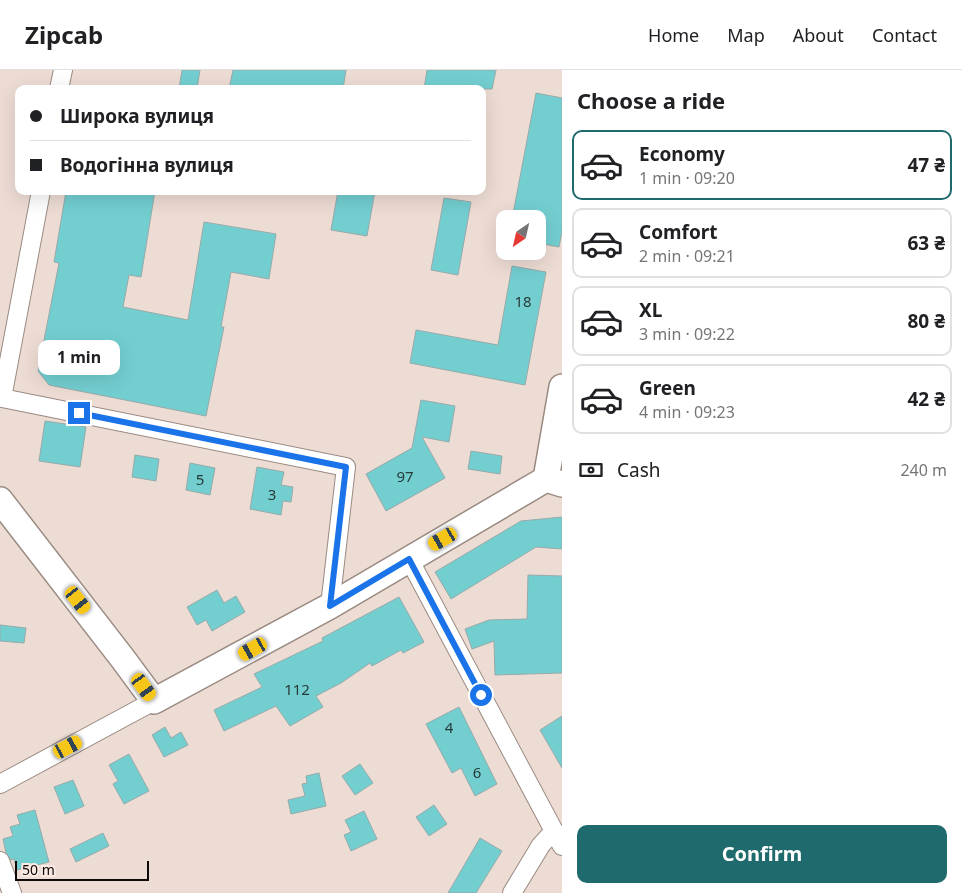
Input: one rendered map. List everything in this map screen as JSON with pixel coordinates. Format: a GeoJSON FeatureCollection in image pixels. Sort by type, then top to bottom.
{"type":"FeatureCollection","features":[{"type":"Feature","properties":{"kind":"street"},"geometry":{"type":"LineString","coordinates":[[60,85],[63,70]]}},
{"type":"Feature","properties":{"kind":"street"},"geometry":{"type":"LineString","coordinates":[[40,195],[2,398],[346,467],[330,606]]}},
{"type":"Feature","properties":{"kind":"street"},"geometry":{"type":"LineString","coordinates":[[0,784],[330,606],[409,559],[554,482],[562,387]]}},
{"type":"Feature","properties":{"kind":"street"},"geometry":{"type":"LineString","coordinates":[[0,500],[154,701]]}},
{"type":"Feature","properties":{"kind":"street"},"geometry":{"type":"LineString","coordinates":[[409,559],[558,839],[541,845],[512,893]]}},
{"type":"Feature","properties":{"kind":"street"},"geometry":{"type":"LineString","coordinates":[[0,861],[12,893]]}},
{"type":"Feature","properties":{"kind":"building"},"geometry":{"type":"Polygon","coordinates":[[[182,70],[200,70],[198,85],[180,85],[182,70]]]}},
{"type":"Feature","properties":{"kind":"building"},"geometry":{"type":"Polygon","coordinates":[[[233,70],[346,70],[344,85],[230,85],[233,70]]]}},
{"type":"Feature","properties":{"kind":"building"},"geometry":{"type":"Polygon","coordinates":[[[427,70],[496,70],[492,89],[486,89],[486,85],[425,85],[427,70]]]}},
{"type":"Feature","properties":{"kind":"building"},"geometry":{"type":"Polygon","coordinates":[[[536,93],[562,98],[562,232],[559,247],[546,245],[546,210],[514,210],[536,93]]]}},
{"type":"Feature","properties":{"kind":"building"},"geometry":{"type":"Polygon","coordinates":[[[65,195],[154,195],[141,277],[129,275],[123,307],[188,320],[204,222],[276,234],[269,279],[231,272],[221,327],[224,327],[206,416],[49,385],[38,371],[59,263],[54,262],[65,195]]]}},
{"type":"Feature","properties":{"kind":"building"},"geometry":{"type":"Polygon","coordinates":[[[337,195],[374,195],[367,236],[331,230],[337,195]]]}},
{"type":"Feature","properties":{"kind":"building"},"geometry":{"type":"Polygon","coordinates":[[[444,198],[471,202],[458,275],[431,270],[444,198]]]}},
{"type":"Feature","properties":{"kind":"building"},"geometry":{"type":"Polygon","coordinates":[[[512,266],[546,272],[525,385],[410,363],[416,330],[498,345],[512,266]]]}},
{"type":"Feature","properties":{"kind":"building"},"geometry":{"type":"Polygon","coordinates":[[[421,400],[455,406],[449,442],[422,437],[445,478],[386,511],[366,474],[412,448],[421,400]]]}},
{"type":"Feature","properties":{"kind":"building"},"geometry":{"type":"Polygon","coordinates":[[[45,421],[86,427],[80,467],[39,461],[45,421]]]}},
{"type":"Feature","properties":{"kind":"building"},"geometry":{"type":"Polygon","coordinates":[[[471,451],[502,456],[500,474],[468,469],[471,451]]]}},
{"type":"Feature","properties":{"kind":"building"},"geometry":{"type":"Polygon","coordinates":[[[135,455],[159,459],[156,481],[132,477],[135,455]]]}},
{"type":"Feature","properties":{"kind":"building"},"geometry":{"type":"Polygon","coordinates":[[[190,463],[215,468],[210,495],[186,490],[190,463]]]}},
{"type":"Feature","properties":{"kind":"building"},"geometry":{"type":"Polygon","coordinates":[[[257,467],[284,472],[281,485],[293,487],[291,502],[283,501],[281,515],[250,509],[257,467]]]}},
{"type":"Feature","properties":{"kind":"building"},"geometry":{"type":"Polygon","coordinates":[[[562,517],[562,549],[536,547],[451,599],[435,572],[521,521],[562,517]]]}},
{"type":"Feature","properties":{"kind":"building"},"geometry":{"type":"Polygon","coordinates":[[[528,575],[562,576],[562,673],[495,675],[494,641],[472,649],[465,629],[489,620],[527,619],[528,575]]]}},
{"type":"Feature","properties":{"kind":"building"},"geometry":{"type":"Polygon","coordinates":[[[217,590],[224,603],[236,596],[245,612],[212,631],[206,620],[197,625],[187,607],[217,590]]]}},
{"type":"Feature","properties":{"kind":"building"},"geometry":{"type":"Polygon","coordinates":[[[399,597],[424,642],[403,653],[401,650],[372,666],[370,663],[341,683],[316,696],[323,707],[290,726],[276,706],[224,731],[214,710],[262,687],[254,674],[323,641],[322,638],[399,597]]]}},
{"type":"Feature","properties":{"kind":"building"},"geometry":{"type":"Polygon","coordinates":[[[0,625],[26,628],[24,643],[0,641],[0,625]]]}},
{"type":"Feature","properties":{"kind":"building"},"geometry":{"type":"Polygon","coordinates":[[[459,707],[497,784],[475,796],[461,768],[452,773],[426,724],[459,707]]]}},
{"type":"Feature","properties":{"kind":"building"},"geometry":{"type":"Polygon","coordinates":[[[562,716],[562,768],[540,730],[562,716]]]}},
{"type":"Feature","properties":{"kind":"building"},"geometry":{"type":"Polygon","coordinates":[[[165,727],[171,738],[181,732],[188,745],[164,757],[152,735],[165,727]]]}},
{"type":"Feature","properties":{"kind":"building"},"geometry":{"type":"Polygon","coordinates":[[[129,754],[149,791],[124,804],[113,784],[118,781],[109,765],[129,754]]]}},
{"type":"Feature","properties":{"kind":"building"},"geometry":{"type":"Polygon","coordinates":[[[360,764],[373,783],[355,795],[342,776],[360,764]]]}},
{"type":"Feature","properties":{"kind":"building"},"geometry":{"type":"Polygon","coordinates":[[[319,773],[326,806],[291,814],[288,800],[305,796],[302,784],[307,783],[306,776],[319,773]]]}},
{"type":"Feature","properties":{"kind":"building"},"geometry":{"type":"Polygon","coordinates":[[[73,780],[84,806],[65,814],[54,787],[73,780]]]}},
{"type":"Feature","properties":{"kind":"building"},"geometry":{"type":"Polygon","coordinates":[[[434,805],[447,824],[429,836],[416,817],[434,805]]]}},
{"type":"Feature","properties":{"kind":"building"},"geometry":{"type":"Polygon","coordinates":[[[35,810],[49,862],[17,870],[14,859],[11,860],[6,853],[3,839],[13,836],[10,827],[20,824],[17,815],[35,810]]]}},
{"type":"Feature","properties":{"kind":"building"},"geometry":{"type":"Polygon","coordinates":[[[364,811],[377,839],[351,851],[344,835],[351,832],[345,820],[364,811]]]}},
{"type":"Feature","properties":{"kind":"building"},"geometry":{"type":"Polygon","coordinates":[[[103,833],[109,846],[76,862],[70,849],[103,833]]]}},
{"type":"Feature","properties":{"kind":"building"},"geometry":{"type":"Polygon","coordinates":[[[480,838],[502,851],[476,893],[448,893],[480,838]]]}},
{"type":"Feature","properties":{"kind":"route"},"geometry":{"type":"LineString","coordinates":[[79,413],[346,467],[330,606],[409,559],[481,695]]}}]}
